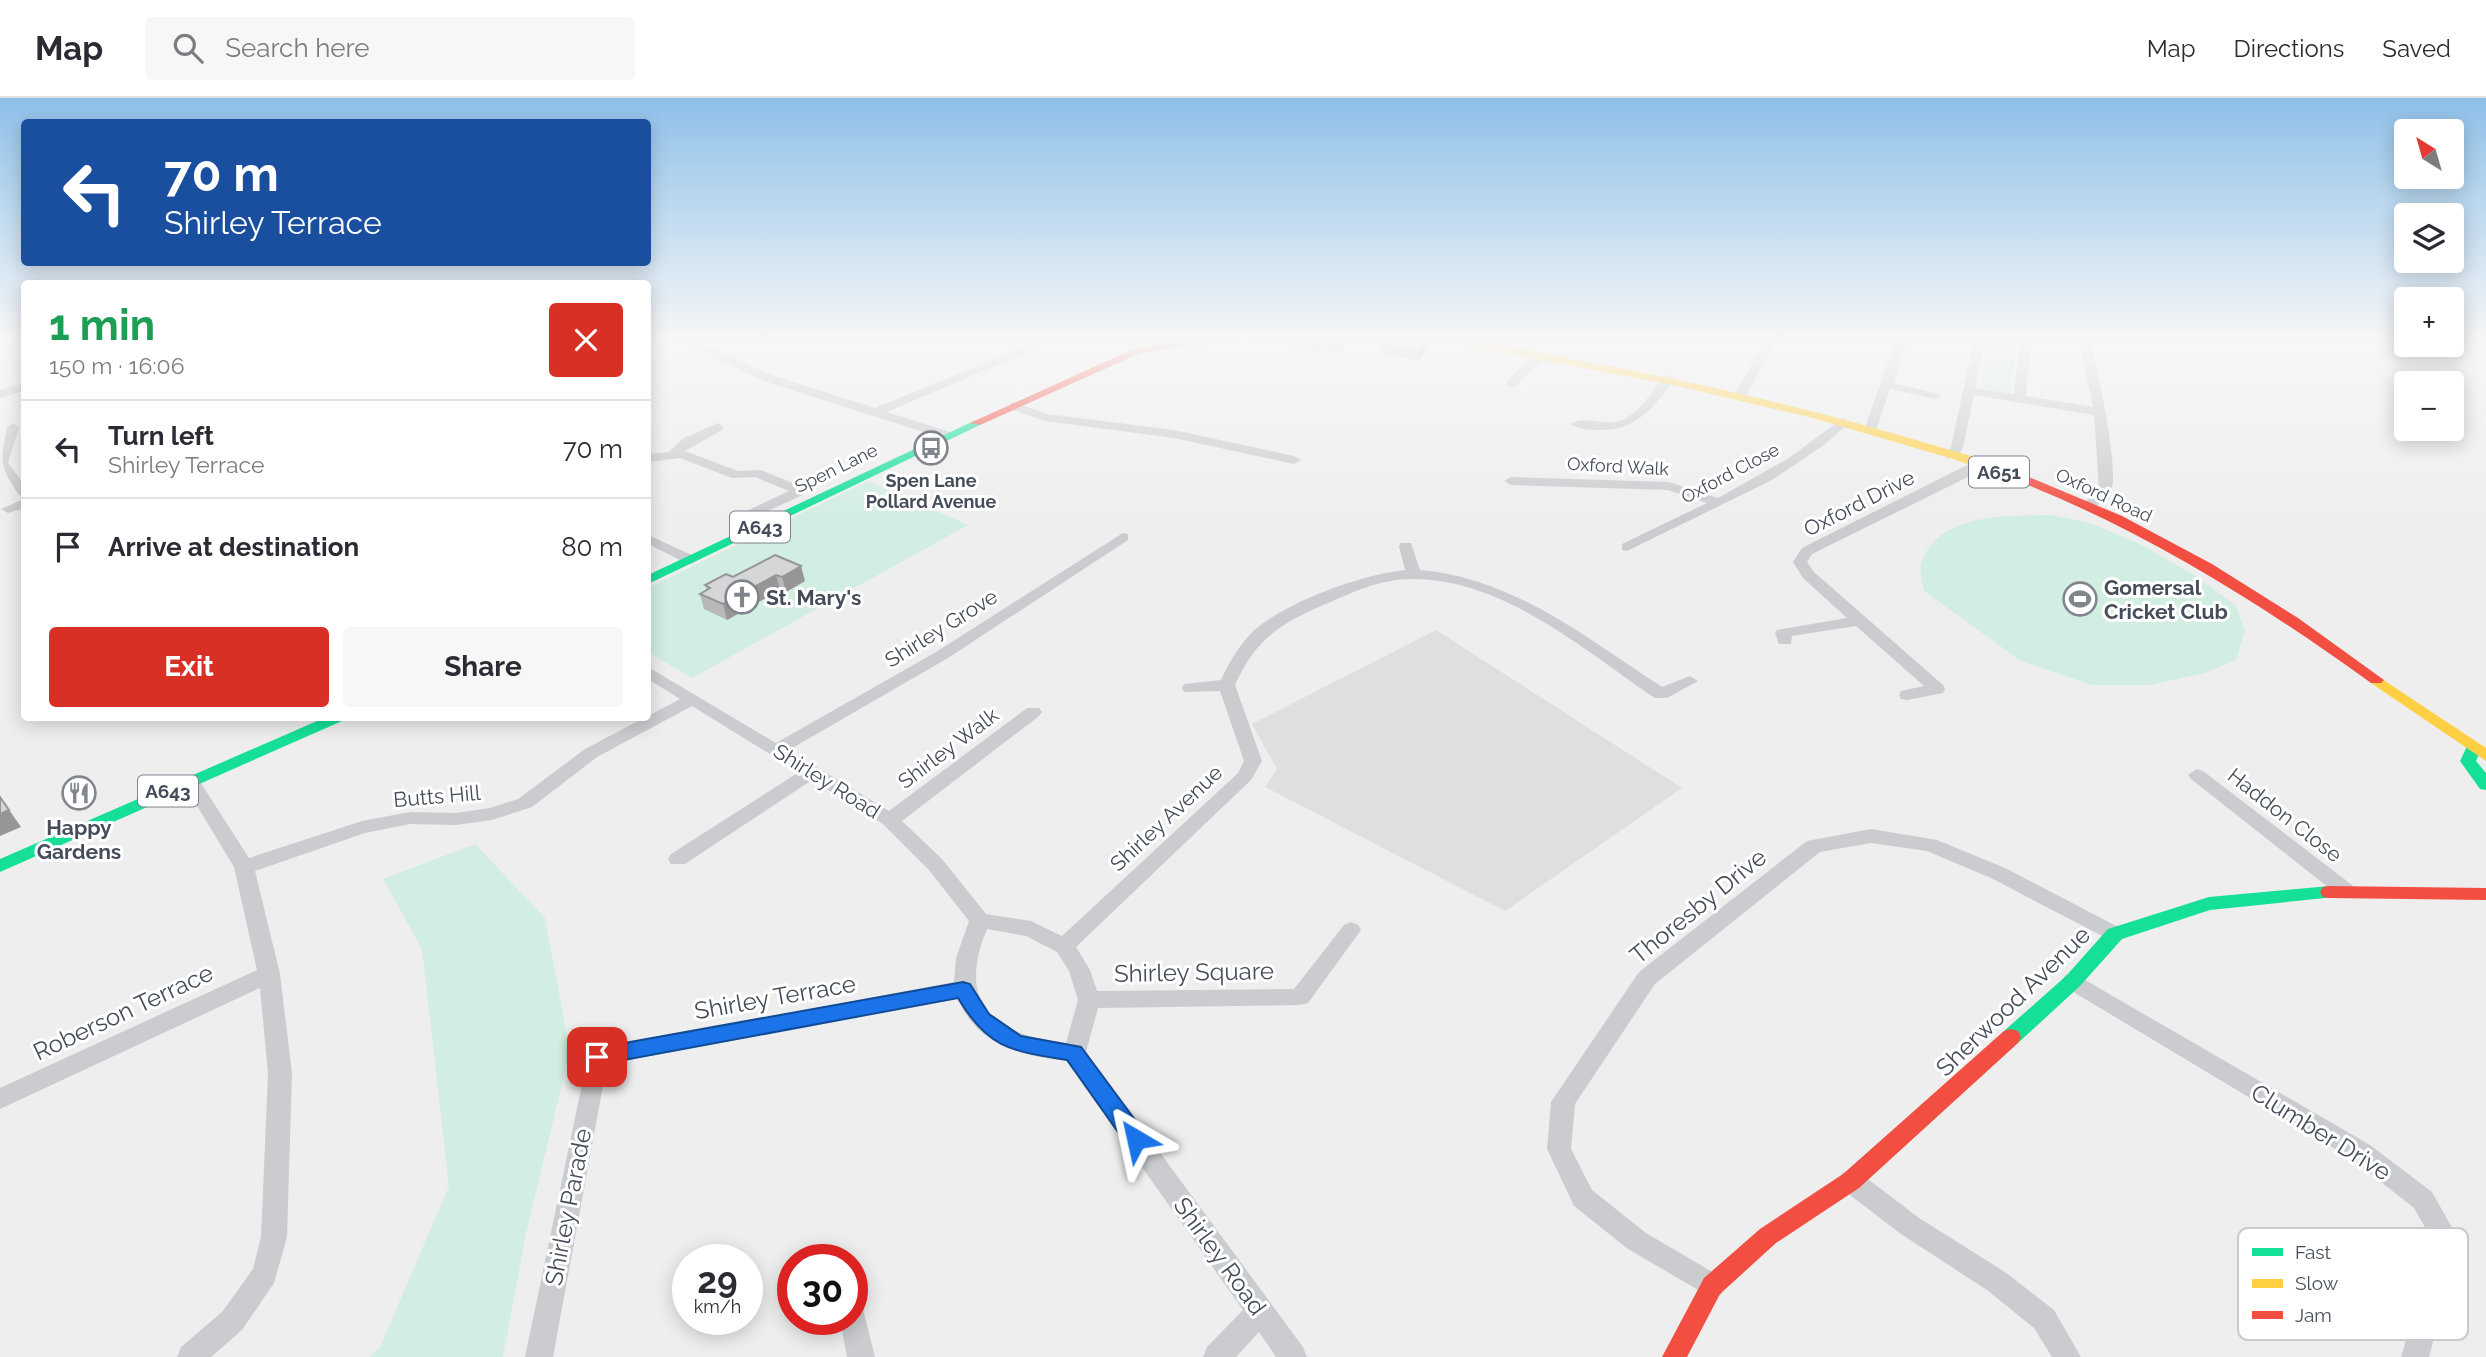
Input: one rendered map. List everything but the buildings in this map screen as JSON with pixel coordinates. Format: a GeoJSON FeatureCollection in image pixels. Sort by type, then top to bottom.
{"type":"FeatureCollection","features":[{"type":"Feature","properties":{"kind":"main road","name":"Spen Lane"},"geometry":{"type":"LineString","coordinates":[[651,579],[1031,399]]}},
{"type":"Feature","properties":{"kind":"main road","name":"Oxford Road"},"geometry":{"type":"LineString","coordinates":[[1758,399],[1952,455],[2087,505],[2247,591],[2480,752]]}},
{"type":"Feature","properties":{"kind":"main road","name":"A643"},"geometry":{"type":"LineString","coordinates":[[0,866],[329,721]]}},
{"type":"Feature","properties":{"kind":"main road"},"geometry":{"type":"LineString","coordinates":[[2480,752],[2468,761],[2486,785]]}},
{"type":"Feature","properties":{"kind":"main road","name":"Sherwood Avenue"},"geometry":{"type":"LineString","coordinates":[[1674,1357],[1712,1286],[1768,1236],[1851,1181],[2073,981],[2115,934],[2209,904],[2345,890],[2486,894]]}},
{"type":"Feature","properties":{"kind":"street"},"geometry":{"type":"LineString","coordinates":[[831,399],[948,436]]}},
{"type":"Feature","properties":{"kind":"street"},"geometry":{"type":"LineString","coordinates":[[875,413],[909,399]]}},
{"type":"Feature","properties":{"kind":"street"},"geometry":{"type":"LineString","coordinates":[[1577,424],[1610,429],[1634,421],[1652,399]]}},
{"type":"Feature","properties":{"kind":"street"},"geometry":{"type":"LineString","coordinates":[[1870,430],[1882,399]]}},
{"type":"Feature","properties":{"kind":"street"},"geometry":{"type":"LineString","coordinates":[[1952,455],[1957,447],[1966,399]]}},
{"type":"Feature","properties":{"kind":"street"},"geometry":{"type":"LineString","coordinates":[[2020,399],[2100,412]]}},
{"type":"Feature","properties":{"kind":"street"},"geometry":{"type":"LineString","coordinates":[[2087,505],[2101,498],[2106,488],[2097,399]]}},
{"type":"Feature","properties":{"kind":"street"},"geometry":{"type":"LineString","coordinates":[[1014,406],[1045,417],[1174,434],[1294,460]]}},
{"type":"Feature","properties":{"kind":"street","name":"Oxford Close"},"geometry":{"type":"LineString","coordinates":[[1627,547],[1795,461],[1843,422]]}},
{"type":"Feature","properties":{"kind":"street"},"geometry":{"type":"LineString","coordinates":[[12,427],[1,463],[21,488]]}},
{"type":"Feature","properties":{"kind":"street"},"geometry":{"type":"LineString","coordinates":[[674,454],[687,442],[718,427]]}},
{"type":"Feature","properties":{"kind":"street"},"geometry":{"type":"LineString","coordinates":[[651,458],[681,454],[737,475],[755,473],[800,491],[741,519]]}},
{"type":"Feature","properties":{"kind":"street","name":"Oxford Drive"},"geometry":{"type":"LineString","coordinates":[[1907,695],[1937,689],[1808,575],[1800,562],[1807,551],[1965,473],[1977,464]]}},
{"type":"Feature","properties":{"kind":"street","name":"Oxford Walk"},"geometry":{"type":"LineString","coordinates":[[1511,481],[1669,486],[1718,502]]}},
{"type":"Feature","properties":{"kind":"street","name":"Oxford Walk"},"geometry":{"type":"LineString","coordinates":[[1555,482],[1561,497]]}},
{"type":"Feature","properties":{"kind":"street"},"geometry":{"type":"LineString","coordinates":[[8,509],[21,504]]}},
{"type":"Feature","properties":{"kind":"street","name":"Shirley Grove"},"geometry":{"type":"LineString","coordinates":[[777,750],[942,654],[1123,537]]}},
{"type":"Feature","properties":{"kind":"street"},"geometry":{"type":"LineString","coordinates":[[651,540],[691,560]]}},
{"type":"Feature","properties":{"kind":"street"},"geometry":{"type":"LineString","coordinates":[[1406,547],[1414,574]]}},
{"type":"Feature","properties":{"kind":"street"},"geometry":{"type":"LineString","coordinates":[[1190,688],[1227,685],[1239,656],[1270,623],[1351,587],[1414,574],[1457,580],[1526,606],[1661,694],[1690,681]]}},
{"type":"Feature","properties":{"kind":"street"},"geometry":{"type":"LineString","coordinates":[[1780,634],[1862,620]]}},
{"type":"Feature","properties":{"kind":"street","name":"Shirley Road"},"geometry":{"type":"LineString","coordinates":[[651,673],[890,820],[935,864],[980,920]]}},
{"type":"Feature","properties":{"kind":"street","name":"Shirley Avenue"},"geometry":{"type":"LineString","coordinates":[[1063,946],[1245,776],[1253,761],[1227,685]]}},
{"type":"Feature","properties":{"kind":"street","name":"Butts Hill"},"geometry":{"type":"LineString","coordinates":[[244,867],[362,827],[410,818],[468,817],[524,803],[591,753],[693,699]]}},
{"type":"Feature","properties":{"kind":"street","name":"Shirley Walk"},"geometry":{"type":"LineString","coordinates":[[890,820],[1033,712]]}},
{"type":"Feature","properties":{"kind":"street"},"geometry":{"type":"LineString","coordinates":[[678,859],[812,772]]}},
{"type":"Feature","properties":{"kind":"street","name":"Haddon Close"},"geometry":{"type":"LineString","coordinates":[[2197,775],[2345,890]]}},
{"type":"Feature","properties":{"kind":"street"},"geometry":{"type":"LineString","coordinates":[[191,781],[244,867],[269,974],[280,1074],[274,1237],[265,1274],[232,1321],[191,1357]]}},
{"type":"Feature","properties":{"kind":"street","name":"Thoresby Drive"},"geometry":{"type":"LineString","coordinates":[[1712,1286],[1637,1241],[1583,1198],[1559,1149],[1563,1102],[1647,978],[1814,846],[1871,836],[1930,845],[1998,873],[2115,934]]}},
{"type":"Feature","properties":{"kind":"street"},"geometry":{"type":"LineString","coordinates":[[980,920],[1031,929],[1063,946],[1079,970],[1089,1000],[1074,1053],[1016,1043],[981,1020],[963,989],[965,951],[980,920]]}},
{"type":"Feature","properties":{"kind":"street","name":"Shirley Square"},"geometry":{"type":"LineString","coordinates":[[1089,1000],[1300,997],[1351,930]]}},
{"type":"Feature","properties":{"kind":"street","name":"Roberson Terrace"},"geometry":{"type":"LineString","coordinates":[[0,1098],[269,974]]}},
{"type":"Feature","properties":{"kind":"street","name":"Clumber Drive"},"geometry":{"type":"LineString","coordinates":[[2073,981],[2361,1152],[2423,1200],[2439,1228]]}},
{"type":"Feature","properties":{"kind":"street","name":"Shirley Terrace"},"geometry":{"type":"LineString","coordinates":[[597,1057],[963,989]]}},
{"type":"Feature","properties":{"kind":"street","name":"Shirley Road"},"geometry":{"type":"LineString","coordinates":[[1074,1053],[1293,1357]]}},
{"type":"Feature","properties":{"kind":"street","name":"Shirley Parade"},"geometry":{"type":"LineString","coordinates":[[540,1357],[597,1057]]}},
{"type":"Feature","properties":{"kind":"street"},"geometry":{"type":"LineString","coordinates":[[1851,1181],[1910,1226],[1997,1281],[2044,1319],[2067,1357]]}},
{"type":"Feature","properties":{"kind":"street"},"geometry":{"type":"LineString","coordinates":[[1217,1357],[1260,1312]]}},
{"type":"Feature","properties":{"kind":"street"},"geometry":{"type":"LineString","coordinates":[[856,1335],[861,1357]]}},
{"type":"Feature","properties":{"kind":"street","name":"Clumber Drive"},"geometry":{"type":"LineString","coordinates":[[2415,1357],[2420,1340]]}},
{"type":"Feature","properties":{"kind":"shaded area"},"geometry":{"type":"Polygon","coordinates":[[[1436,630],[1682,788],[1505,911],[1265,787],[1277,769],[1252,724],[1436,630]]]}},
{"type":"Feature","properties":{"kind":"green space"},"geometry":{"type":"Polygon","coordinates":[[[868,481],[968,525],[692,678],[651,654],[651,587],[868,481]]]}},
{"type":"Feature","properties":{"kind":"green space","name":"Gomersal Cricket Club"},"geometry":{"type":"Polygon","coordinates":[[[2051,515],[2090,523],[2140,544],[2194,575],[2236,606],[2245,631],[2236,660],[2205,673],[2150,685],[2092,685],[2021,661],[1924,591],[1921,564],[1930,547],[1942,535],[1976,520],[2051,515]]]}},
{"type":"Feature","properties":{"kind":"green space"},"geometry":{"type":"Polygon","coordinates":[[[475,844],[545,918],[570,1051],[526,1233],[503,1357],[369,1357],[380,1347],[449,1186],[422,949],[383,879],[475,844]]]}},
{"type":"Feature","properties":{"kind":"traffic: fast"},"geometry":{"type":"LineString","coordinates":[[651,579],[976,423]]}},
{"type":"Feature","properties":{"kind":"traffic: fast"},"geometry":{"type":"LineString","coordinates":[[0,866],[329,721]]}},
{"type":"Feature","properties":{"kind":"traffic: fast"},"geometry":{"type":"LineString","coordinates":[[2474,748],[2468,761],[2486,785]]}},
{"type":"Feature","properties":{"kind":"traffic: fast"},"geometry":{"type":"LineString","coordinates":[[2011,1037],[2073,981],[2115,934],[2209,904],[2329,892]]}},
{"type":"Feature","properties":{"kind":"traffic: slow"},"geometry":{"type":"LineString","coordinates":[[1747,399],[1883,434],[2024,479]]}},
{"type":"Feature","properties":{"kind":"traffic: slow"},"geometry":{"type":"LineString","coordinates":[[2376,680],[2486,756]]}},
{"type":"Feature","properties":{"kind":"traffic: jam"},"geometry":{"type":"LineString","coordinates":[[976,423],[1030,399]]}},
{"type":"Feature","properties":{"kind":"traffic: jam"},"geometry":{"type":"LineString","coordinates":[[2024,479],[2118,519],[2207,567],[2293,621],[2376,680]]}},
{"type":"Feature","properties":{"kind":"traffic: jam"},"geometry":{"type":"LineString","coordinates":[[2329,892],[2486,894]]}},
{"type":"Feature","properties":{"kind":"traffic: jam"},"geometry":{"type":"LineString","coordinates":[[1674,1357],[1712,1286],[1768,1236],[1851,1181],[2011,1037]]}},
{"type":"Feature","properties":{"kind":"place","name":"Spen Lane Pollard Avenue"},"geometry":{"type":"Point","coordinates":[931,448]}},
{"type":"Feature","properties":{"kind":"place","name":"St. Mary's"},"geometry":{"type":"Point","coordinates":[742,597]}},
{"type":"Feature","properties":{"kind":"place","name":"Gomersal Cricket Club"},"geometry":{"type":"Point","coordinates":[2080,599]}},
{"type":"Feature","properties":{"kind":"place","name":"Happy Gardens"},"geometry":{"type":"Point","coordinates":[79,793]}},
{"type":"Feature","properties":{"kind":"route"},"geometry":{"type":"LineString","coordinates":[[597,1057],[963,989],[981,1020],[1016,1043],[1074,1053],[1136,1139]]}}]}
